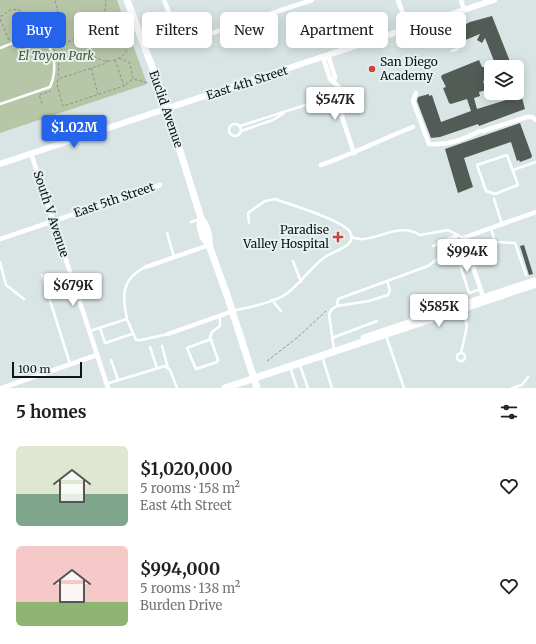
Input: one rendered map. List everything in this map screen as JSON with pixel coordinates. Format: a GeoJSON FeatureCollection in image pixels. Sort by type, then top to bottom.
{"type":"FeatureCollection","features":[{"type":"Feature","properties":{"kind":"main road","name":"Euclid Avenue"},"geometry":{"type":"LineString","coordinates":[[127,0],[167,110],[201,218],[206,225],[209,235],[209,245],[233,311],[257,388]]}},
{"type":"Feature","properties":{"kind":"main road"},"geometry":{"type":"LineString","coordinates":[[229,387],[321,355],[462,310],[484,299],[536,280]]}},
{"type":"Feature","properties":{"kind":"main road"},"geometry":{"type":"LineString","coordinates":[[334,351],[375,333],[536,284]]}},
{"type":"Feature","properties":{"kind":"street"},"geometry":{"type":"LineString","coordinates":[[164,0],[178,38],[181,40],[190,41],[312,0]]}},
{"type":"Feature","properties":{"kind":"street"},"geometry":{"type":"LineString","coordinates":[[398,0],[402,12]]}},
{"type":"Feature","properties":{"kind":"street"},"geometry":{"type":"LineString","coordinates":[[461,0],[464,10]]}},
{"type":"Feature","properties":{"kind":"street","name":"East 4th Street"},"geometry":{"type":"LineString","coordinates":[[458,12],[494,0]]}},
{"type":"Feature","properties":{"kind":"street","name":"East 4th Street"},"geometry":{"type":"LineString","coordinates":[[0,164],[167,110],[396,32]]}},
{"type":"Feature","properties":{"kind":"street"},"geometry":{"type":"LineString","coordinates":[[326,56],[330,79],[334,81],[341,94],[343,103],[342,118],[354,153]]}},
{"type":"Feature","properties":{"kind":"street"},"geometry":{"type":"LineString","coordinates":[[416,93],[413,101],[429,144],[435,145],[454,142],[482,131],[527,117],[532,117],[536,120]]}},
{"type":"Feature","properties":{"kind":"street"},"geometry":{"type":"LineString","coordinates":[[321,165],[354,153],[377,141],[413,127]]}},
{"type":"Feature","properties":{"kind":"street","name":"South V Avenue"},"geometry":{"type":"LineString","coordinates":[[31,153],[107,386]]}},
{"type":"Feature","properties":{"kind":"street","name":"East 5th Street"},"geometry":{"type":"LineString","coordinates":[[0,239],[160,185]]}},
{"type":"Feature","properties":{"kind":"street"},"geometry":{"type":"LineString","coordinates":[[484,299],[463,238],[536,212]]}},
{"type":"Feature","properties":{"kind":"street"},"geometry":{"type":"LineString","coordinates":[[146,266],[209,245]]}},
{"type":"Feature","properties":{"kind":"street"},"geometry":{"type":"LineString","coordinates":[[168,334],[233,311]]}},
{"type":"Feature","properties":{"kind":"street"},"geometry":{"type":"LineString","coordinates":[[2,388],[97,356]]}},
{"type":"Feature","properties":{"kind":"lane"},"geometry":{"type":"LineString","coordinates":[[0,48],[31,37],[41,40],[50,48],[55,64],[55,77],[50,87],[0,104]]}},
{"type":"Feature","properties":{"kind":"lane"},"geometry":{"type":"LineString","coordinates":[[452,51],[458,49]]}},
{"type":"Feature","properties":{"kind":"lane"},"geometry":{"type":"LineString","coordinates":[[233,124],[240,126],[341,94]]}},
{"type":"Feature","properties":{"kind":"lane"},"geometry":{"type":"LineString","coordinates":[[233,124],[229,130],[232,135],[238,135],[241,131],[273,120],[288,112]]}},
{"type":"Feature","properties":{"kind":"lane"},"geometry":{"type":"LineString","coordinates":[[231,119],[233,124]]}},
{"type":"Feature","properties":{"kind":"lane"},"geometry":{"type":"LineString","coordinates":[[240,126],[241,131]]}},
{"type":"Feature","properties":{"kind":"lane"},"geometry":{"type":"LineString","coordinates":[[507,155],[513,170],[518,185],[495,194],[490,194],[486,191],[477,165],[507,155]]}},
{"type":"Feature","properties":{"kind":"lane"},"geometry":{"type":"LineString","coordinates":[[513,170],[536,162]]}},
{"type":"Feature","properties":{"kind":"lane"},"geometry":{"type":"LineString","coordinates":[[233,311],[283,296],[301,282],[317,262],[328,254],[344,248],[348,244],[351,237],[350,232],[335,222],[275,199],[265,201],[248,213],[249,223]]}},
{"type":"Feature","properties":{"kind":"lane"},"geometry":{"type":"LineString","coordinates":[[494,199],[502,224]]}},
{"type":"Feature","properties":{"kind":"lane"},"geometry":{"type":"LineString","coordinates":[[191,222],[201,218]]}},
{"type":"Feature","properties":{"kind":"lane"},"geometry":{"type":"LineString","coordinates":[[491,228],[495,242]]}},
{"type":"Feature","properties":{"kind":"lane"},"geometry":{"type":"LineString","coordinates":[[351,237],[362,240],[395,230],[414,231],[420,235],[448,230],[463,238]]}},
{"type":"Feature","properties":{"kind":"lane"},"geometry":{"type":"LineString","coordinates":[[167,233],[174,257]]}},
{"type":"Feature","properties":{"kind":"lane"},"geometry":{"type":"LineString","coordinates":[[433,246],[458,235]]}},
{"type":"Feature","properties":{"kind":"lane"},"geometry":{"type":"LineString","coordinates":[[337,306],[338,299],[428,266],[441,256],[458,235]]}},
{"type":"Feature","properties":{"kind":"lane"},"geometry":{"type":"LineString","coordinates":[[441,256],[495,242],[515,243],[526,275]]}},
{"type":"Feature","properties":{"kind":"lane"},"geometry":{"type":"LineString","coordinates":[[456,252],[469,293],[481,289]]}},
{"type":"Feature","properties":{"kind":"lane"},"geometry":{"type":"LineString","coordinates":[[292,261],[301,282]]}},
{"type":"Feature","properties":{"kind":"lane"},"geometry":{"type":"LineString","coordinates":[[0,262],[6,285],[24,298]]}},
{"type":"Feature","properties":{"kind":"lane"},"geometry":{"type":"LineString","coordinates":[[461,267],[472,263]]}},
{"type":"Feature","properties":{"kind":"lane"},"geometry":{"type":"LineString","coordinates":[[146,266],[135,273],[125,289],[123,296],[127,319],[132,334],[136,340],[168,334]]}},
{"type":"Feature","properties":{"kind":"lane"},"geometry":{"type":"LineString","coordinates":[[42,275],[70,364]]}},
{"type":"Feature","properties":{"kind":"lane"},"geometry":{"type":"LineString","coordinates":[[334,351],[329,314],[332,309],[337,306],[369,302],[388,295],[390,290],[387,281]]}},
{"type":"Feature","properties":{"kind":"lane"},"geometry":{"type":"LineString","coordinates":[[272,300],[281,311]]}},
{"type":"Feature","properties":{"kind":"lane"},"geometry":{"type":"LineString","coordinates":[[462,310],[467,326],[462,353]]}},
{"type":"Feature","properties":{"kind":"lane"},"geometry":{"type":"LineString","coordinates":[[211,339],[187,348],[196,369],[217,362],[211,339],[212,332],[220,326],[220,316]]}},
{"type":"Feature","properties":{"kind":"lane"},"geometry":{"type":"LineString","coordinates":[[89,331],[127,319]]}},
{"type":"Feature","properties":{"kind":"lane"},"geometry":{"type":"LineString","coordinates":[[332,338],[377,321]]}},
{"type":"Feature","properties":{"kind":"lane"},"geometry":{"type":"LineString","coordinates":[[100,328],[105,343],[132,334]]}},
{"type":"Feature","properties":{"kind":"lane"},"geometry":{"type":"LineString","coordinates":[[386,335],[404,388]]}},
{"type":"Feature","properties":{"kind":"lane"},"geometry":{"type":"LineString","coordinates":[[162,346],[168,368],[176,388]]}},
{"type":"Feature","properties":{"kind":"lane"},"geometry":{"type":"LineString","coordinates":[[150,347],[157,368]]}},
{"type":"Feature","properties":{"kind":"lane"},"geometry":{"type":"LineString","coordinates":[[321,355],[332,388]]}},
{"type":"Feature","properties":{"kind":"lane"},"geometry":{"type":"LineString","coordinates":[[111,360],[118,380]]}},
{"type":"Feature","properties":{"kind":"lane"},"geometry":{"type":"LineString","coordinates":[[299,363],[308,388]]}},
{"type":"Feature","properties":{"kind":"lane"},"geometry":{"type":"LineString","coordinates":[[107,386],[118,380],[162,366],[168,368]]}},
{"type":"Feature","properties":{"kind":"lane"},"geometry":{"type":"LineString","coordinates":[[290,366],[297,388]]}},
{"type":"Feature","properties":{"kind":"lane"},"geometry":{"type":"LineString","coordinates":[[512,388],[522,385],[528,377]]}},
{"type":"Feature","properties":{"kind":"path"},"geometry":{"type":"LineString","coordinates":[[56,0],[57,12]]}},
{"type":"Feature","properties":{"kind":"path"},"geometry":{"type":"LineString","coordinates":[[103,12],[106,0]]}},
{"type":"Feature","properties":{"kind":"path"},"geometry":{"type":"LineString","coordinates":[[10,44],[0,18],[10,10],[21,12]]}},
{"type":"Feature","properties":{"kind":"path"},"geometry":{"type":"LineString","coordinates":[[90,48],[97,57],[107,60],[118,58],[127,48]]}},
{"type":"Feature","properties":{"kind":"path"},"geometry":{"type":"LineString","coordinates":[[118,58],[130,63],[133,79]]}},
{"type":"Feature","properties":{"kind":"path"},"geometry":{"type":"LineString","coordinates":[[115,59],[124,86]]}},
{"type":"Feature","properties":{"kind":"path"},"geometry":{"type":"LineString","coordinates":[[107,60],[107,63],[58,79],[57,85],[63,106],[124,86],[133,79]]}},
{"type":"Feature","properties":{"kind":"path"},"geometry":{"type":"LineString","coordinates":[[90,68],[99,94]]}},
{"type":"Feature","properties":{"kind":"path"},"geometry":{"type":"LineString","coordinates":[[133,79],[148,83]]}},
{"type":"Feature","properties":{"kind":"path"},"geometry":{"type":"LineString","coordinates":[[42,104],[39,95],[47,94],[57,85]]}},
{"type":"Feature","properties":{"kind":"path"},"geometry":{"type":"LineString","coordinates":[[267,361],[298,337],[328,309]]}},
{"type":"Feature","properties":{"kind":"green space","name":"El Toyon Park"},"geometry":{"type":"Polygon","coordinates":[[[0,0],[117,0],[121,12],[74,12],[74,48],[134,48],[147,84],[0,133],[0,0]]]}},
{"type":"Feature","properties":{"kind":"building"},"geometry":{"type":"Polygon","coordinates":[[[492,16],[509,60],[494,60],[485,38],[482,43],[477,40],[480,34],[466,40],[466,24],[492,16]]]}},
{"type":"Feature","properties":{"kind":"building"},"geometry":{"type":"Polygon","coordinates":[[[479,60],[482,67],[484,67],[484,91],[479,92],[480,96],[474,98],[477,109],[506,100],[523,100],[525,109],[479,126],[478,124],[440,137],[431,138],[417,101],[418,97],[429,94],[429,96],[432,95],[441,122],[471,111],[467,99],[451,104],[449,103],[443,88],[446,87],[441,77],[442,75],[479,60]]]}},
{"type":"Feature","properties":{"kind":"building"},"geometry":{"type":"Polygon","coordinates":[[[520,123],[532,156],[531,158],[520,162],[519,160],[517,161],[511,142],[464,158],[473,187],[458,193],[445,149],[520,123]]]}},
{"type":"Feature","properties":{"kind":"building"},"geometry":{"type":"Polygon","coordinates":[[[524,245],[533,274],[529,275],[520,246],[524,245]]]}},
{"type":"Feature","properties":{"kind":"place","name":"San Diego Academy"},"geometry":{"type":"Point","coordinates":[372,69]}},
{"type":"Feature","properties":{"kind":"place","name":"Paradise Valley Hospital"},"geometry":{"type":"Point","coordinates":[338,237]}}]}
